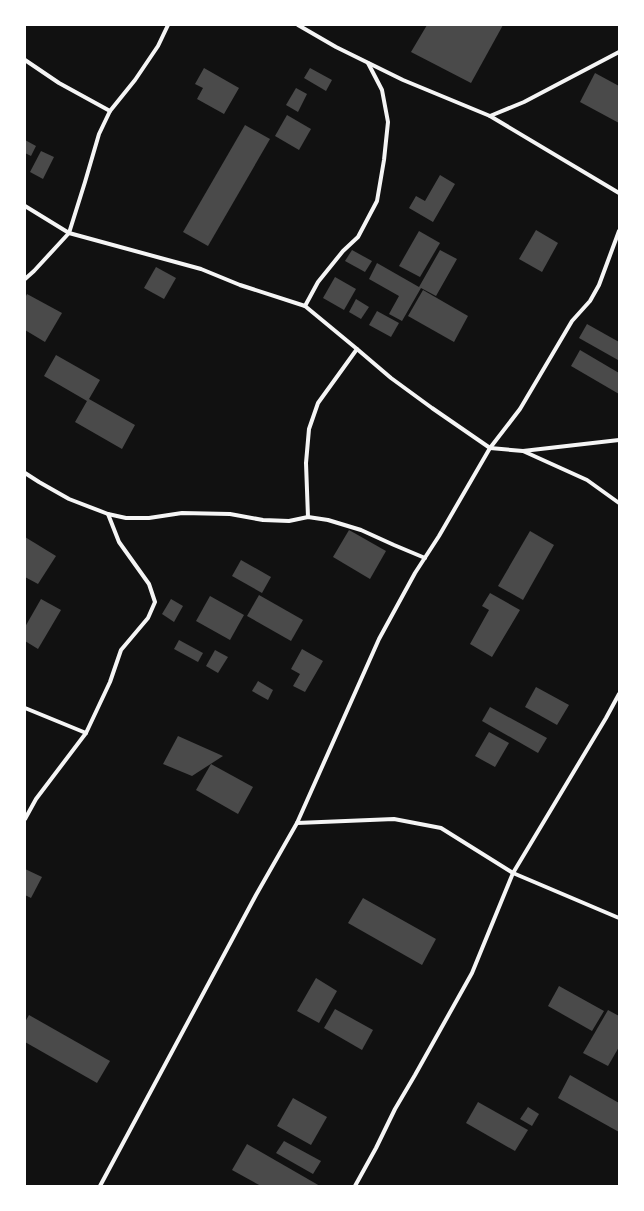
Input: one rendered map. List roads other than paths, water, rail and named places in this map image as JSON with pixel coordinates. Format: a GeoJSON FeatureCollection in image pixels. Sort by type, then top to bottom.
{"type":"FeatureCollection","features":[{"type":"Feature","properties":{"kind":"street"},"geometry":{"type":"LineString","coordinates":[[25,279],[69,233],[86,182],[99,134],[110,111],[135,80],[158,46],[168,25]]}},
{"type":"Feature","properties":{"kind":"street"},"geometry":{"type":"LineString","coordinates":[[302,26],[336,47],[403,80],[490,116],[619,193]]}},
{"type":"Feature","properties":{"kind":"street"},"geometry":{"type":"LineString","coordinates":[[490,116],[524,102],[619,52]]}},
{"type":"Feature","properties":{"kind":"street"},"geometry":{"type":"LineString","coordinates":[[25,60],[60,83],[110,111]]}},
{"type":"Feature","properties":{"kind":"street"},"geometry":{"type":"LineString","coordinates":[[305,306],[318,282],[343,251],[358,237],[377,201],[384,160],[388,122],[382,90],[368,62]]}},
{"type":"Feature","properties":{"kind":"street"},"geometry":{"type":"LineString","coordinates":[[25,206],[69,233],[200,269],[240,285],[305,306],[391,378],[490,448],[523,451],[619,440]]}},
{"type":"Feature","properties":{"kind":"street"},"geometry":{"type":"LineString","coordinates":[[100,1186],[256,895],[297,823],[379,639],[415,573],[490,448],[520,409],[572,321],[590,301],[599,284],[619,231]]}},
{"type":"Feature","properties":{"kind":"street"},"geometry":{"type":"LineString","coordinates":[[308,517],[306,463],[309,429],[318,403],[357,349]]}},
{"type":"Feature","properties":{"kind":"street"},"geometry":{"type":"LineString","coordinates":[[523,451],[587,480],[619,502]]}},
{"type":"Feature","properties":{"kind":"street"},"geometry":{"type":"LineString","coordinates":[[25,473],[69,499],[108,514],[126,518],[149,518],[182,513],[230,514],[262,520],[289,520],[308,517],[328,520],[361,530],[425,558]]}},
{"type":"Feature","properties":{"kind":"street"},"geometry":{"type":"LineString","coordinates":[[25,819],[36,799],[86,734],[110,682],[121,650],[148,618],[155,602],[149,584],[119,542],[108,514]]}},
{"type":"Feature","properties":{"kind":"street"},"geometry":{"type":"LineString","coordinates":[[355,1186],[395,1109],[472,973],[514,873],[619,694]]}},
{"type":"Feature","properties":{"kind":"street"},"geometry":{"type":"LineString","coordinates":[[25,708],[86,734]]}},
{"type":"Feature","properties":{"kind":"street"},"geometry":{"type":"LineString","coordinates":[[297,823],[394,819],[441,828],[514,873],[619,918]]}}]}
